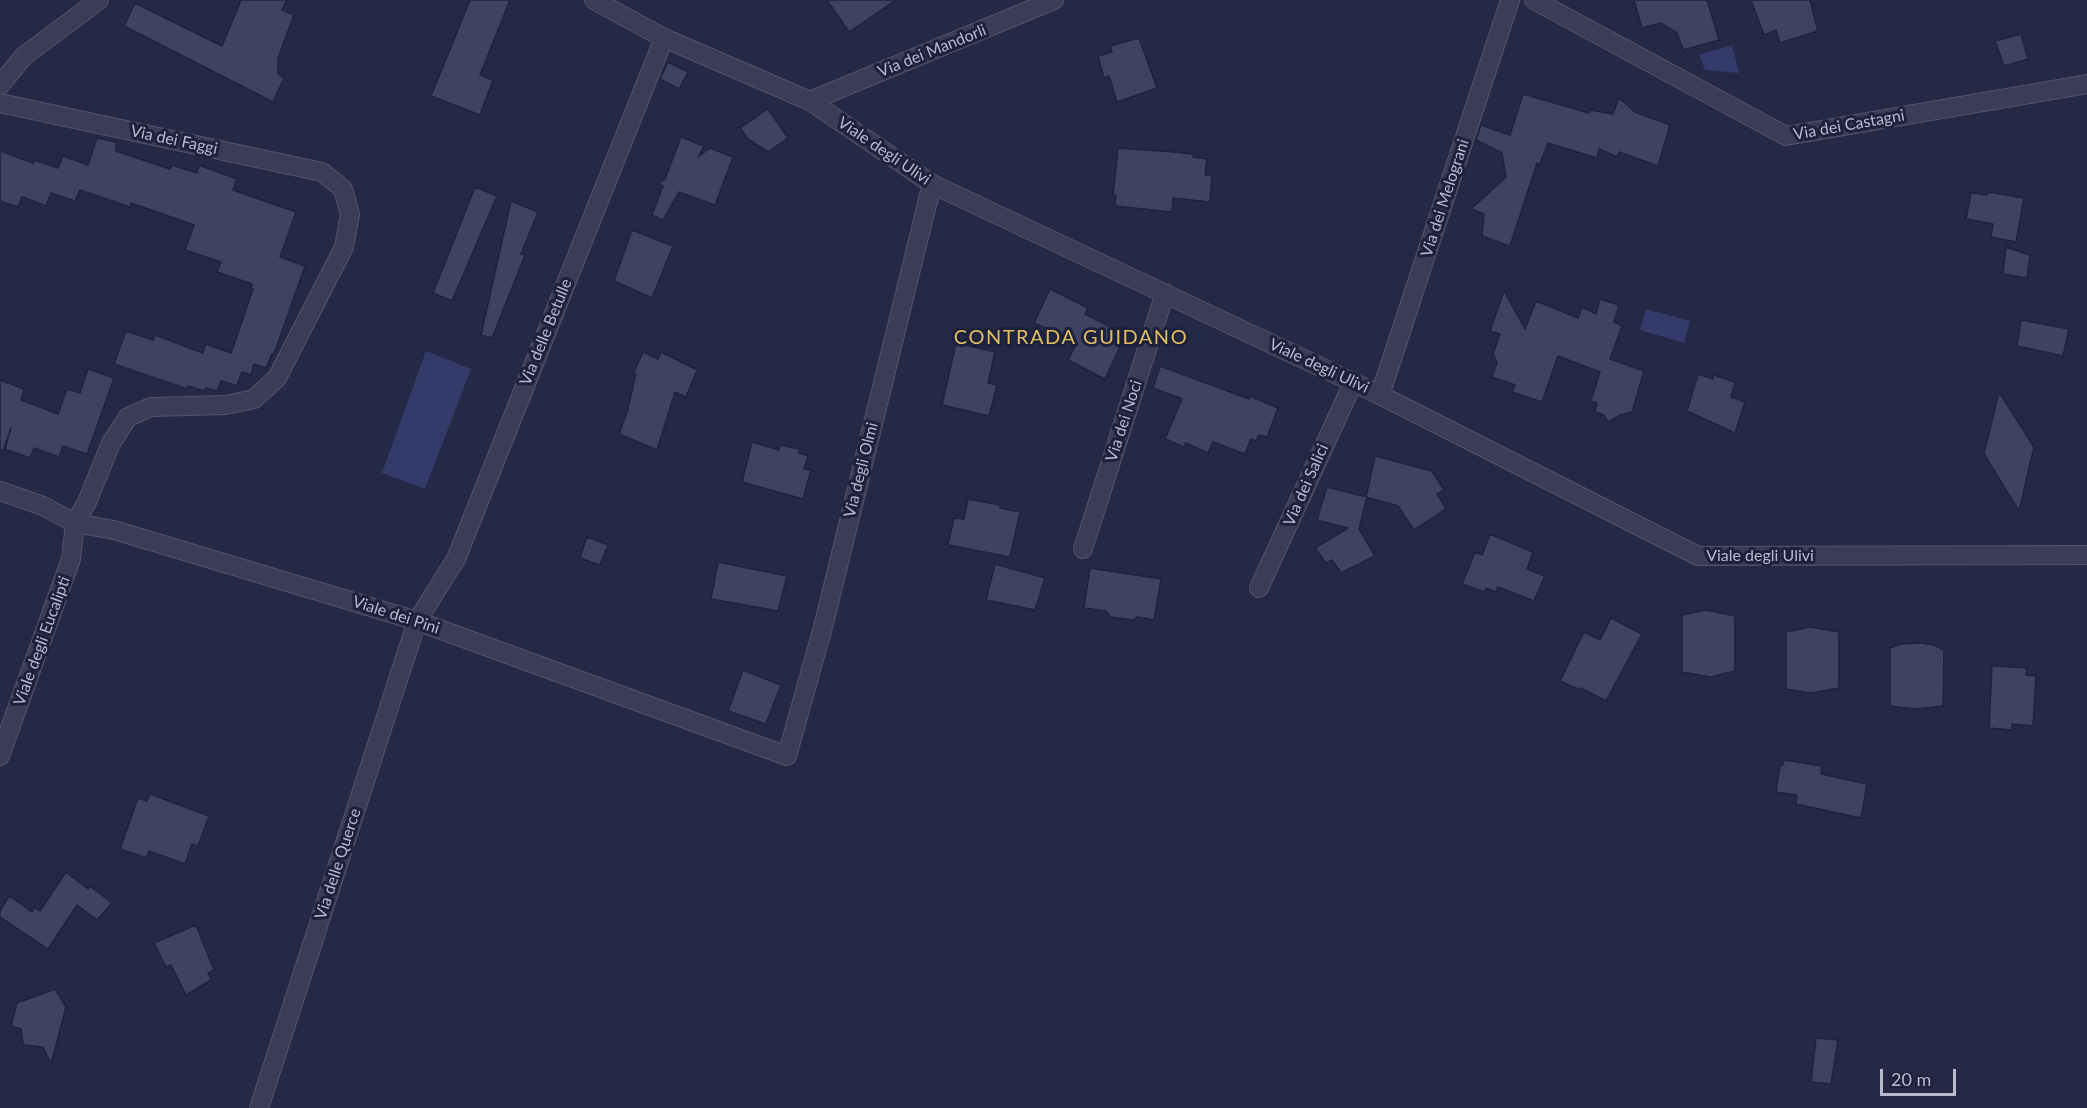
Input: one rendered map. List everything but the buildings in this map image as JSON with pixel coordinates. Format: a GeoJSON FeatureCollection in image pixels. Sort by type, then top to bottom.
{"type":"FeatureCollection","features":[{"type":"Feature","properties":{"kind":"street"},"geometry":{"type":"LineString","coordinates":[[0,85],[24,56],[99,0]]}},
{"type":"Feature","properties":{"kind":"street","name":"Viale degli Ulivi"},"geometry":{"type":"LineString","coordinates":[[594,0],[664,38],[810,101],[932,184],[1380,395],[1698,556],[2087,555]]}},
{"type":"Feature","properties":{"kind":"street","name":"Via dei Mandorli"},"geometry":{"type":"LineString","coordinates":[[810,101],[1054,0]]}},
{"type":"Feature","properties":{"kind":"street","name":"Via dei Melograni"},"geometry":{"type":"LineString","coordinates":[[1380,395],[1510,0]]}},
{"type":"Feature","properties":{"kind":"street","name":"Via dei Castagni"},"geometry":{"type":"LineString","coordinates":[[1534,0],[1786,136],[2087,84]]}},
{"type":"Feature","properties":{"kind":"street","name":"Via delle Betulle"},"geometry":{"type":"LineString","coordinates":[[417,621],[456,559],[664,38]]}},
{"type":"Feature","properties":{"kind":"street","name":"Via dei Faggi"},"geometry":{"type":"LineString","coordinates":[[0,103],[322,172],[343,189],[350,214],[344,247],[277,378],[254,399],[226,405],[151,407],[128,417],[111,442],[87,502],[75,523]]}},
{"type":"Feature","properties":{"kind":"street","name":"Via degli Olmi"},"geometry":{"type":"LineString","coordinates":[[787,756],[823,627],[932,184]]}},
{"type":"Feature","properties":{"kind":"street","name":"Via dei Noci"},"geometry":{"type":"LineString","coordinates":[[1083,549],[1165,294]]}},
{"type":"Feature","properties":{"kind":"street","name":"Via dei Salici"},"geometry":{"type":"LineString","coordinates":[[1259,588],[1353,383]]}},
{"type":"Feature","properties":{"kind":"street","name":"Viale dei Pini"},"geometry":{"type":"LineString","coordinates":[[0,492],[43,506],[75,523],[114,530],[417,621],[787,756]]}},
{"type":"Feature","properties":{"kind":"street","name":"Viale degli Eucalipti"},"geometry":{"type":"LineString","coordinates":[[0,756],[71,559],[75,523]]}},
{"type":"Feature","properties":{"kind":"street","name":"Via delle Querce"},"geometry":{"type":"LineString","coordinates":[[259,1108],[417,621]]}},
{"type":"Feature","properties":{"kind":"water"},"geometry":{"type":"Polygon","coordinates":[[[1732,45],[1739,73],[1705,70],[1699,55],[1732,45]]]}},
{"type":"Feature","properties":{"kind":"water"},"geometry":{"type":"Polygon","coordinates":[[[1646,309],[1690,321],[1684,343],[1640,330],[1646,309]]]}},
{"type":"Feature","properties":{"kind":"water"},"geometry":{"type":"Polygon","coordinates":[[[426,351],[471,369],[425,489],[382,473],[426,351]]]}},
{"type":"Feature","properties":{"kind":"district","name":"CONTRADA GUIDANO"},"geometry":{"type":"Point","coordinates":[1071,338]}}]}
